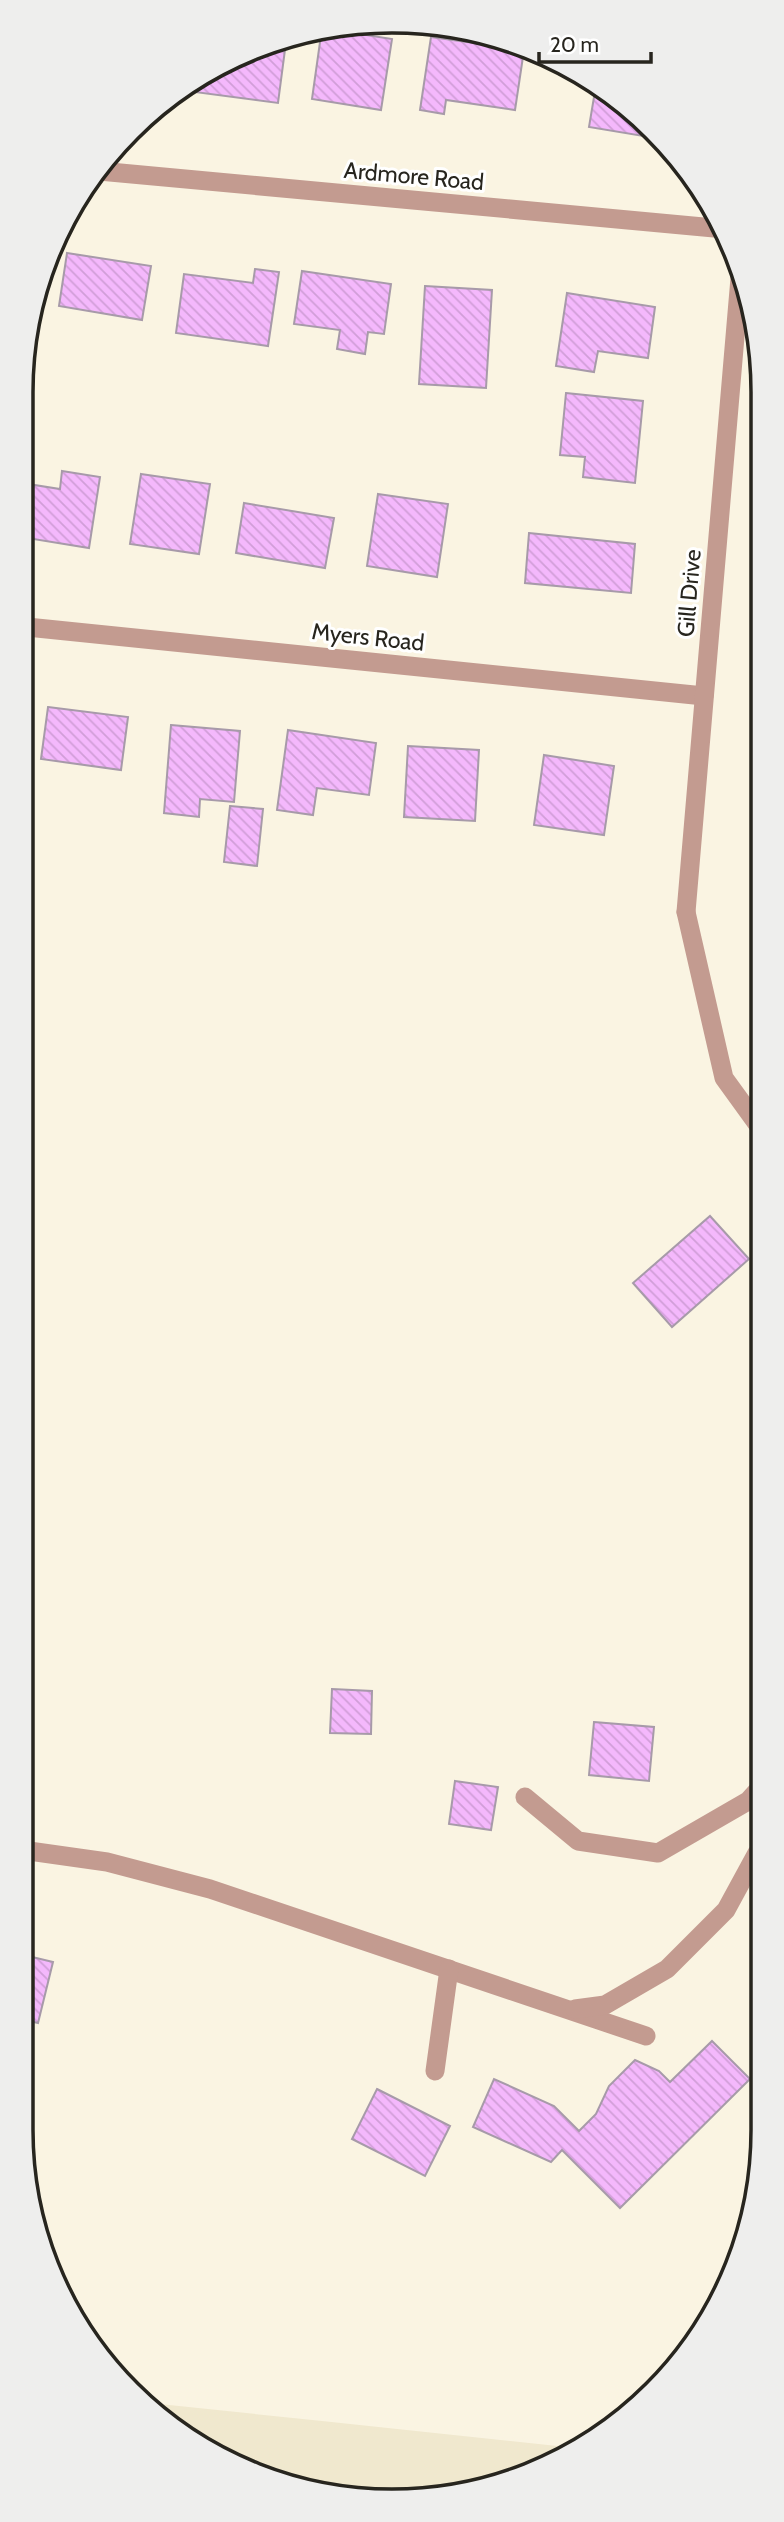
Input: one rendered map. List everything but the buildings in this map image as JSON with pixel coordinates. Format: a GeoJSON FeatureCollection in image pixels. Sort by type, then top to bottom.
{"type":"FeatureCollection","features":[{"type":"Feature","properties":{"kind":"street","name":"Ardmore Road"},"geometry":{"type":"LineString","coordinates":[[109,172],[711,228]]}},
{"type":"Feature","properties":{"kind":"street","name":"Gill Drive"},"geometry":{"type":"LineString","coordinates":[[738,297],[686,912],[724,1078],[751,1115]]}},
{"type":"Feature","properties":{"kind":"street","name":"Myers Road"},"geometry":{"type":"LineString","coordinates":[[33,628],[704,696]]}},
{"type":"Feature","properties":{"kind":"street"},"geometry":{"type":"LineString","coordinates":[[524,1797],[578,1841],[658,1853],[751,1798]]}},
{"type":"Feature","properties":{"kind":"street"},"geometry":{"type":"LineString","coordinates":[[33,1852],[107,1862],[210,1889],[646,2036]]}},
{"type":"Feature","properties":{"kind":"street"},"geometry":{"type":"LineString","coordinates":[[569,2010],[605,2005],[667,1969],[726,1910],[751,1864]]}},
{"type":"Feature","properties":{"kind":"street"},"geometry":{"type":"LineString","coordinates":[[435,2071],[449,1969]]}},
{"type":"Feature","properties":{"kind":"shaded area"},"geometry":{"type":"Polygon","coordinates":[[[160,2404],[561,2446],[507,2470],[462,2482],[392,2489],[345,2486],[299,2477],[233,2452],[160,2404]]]}}]}
